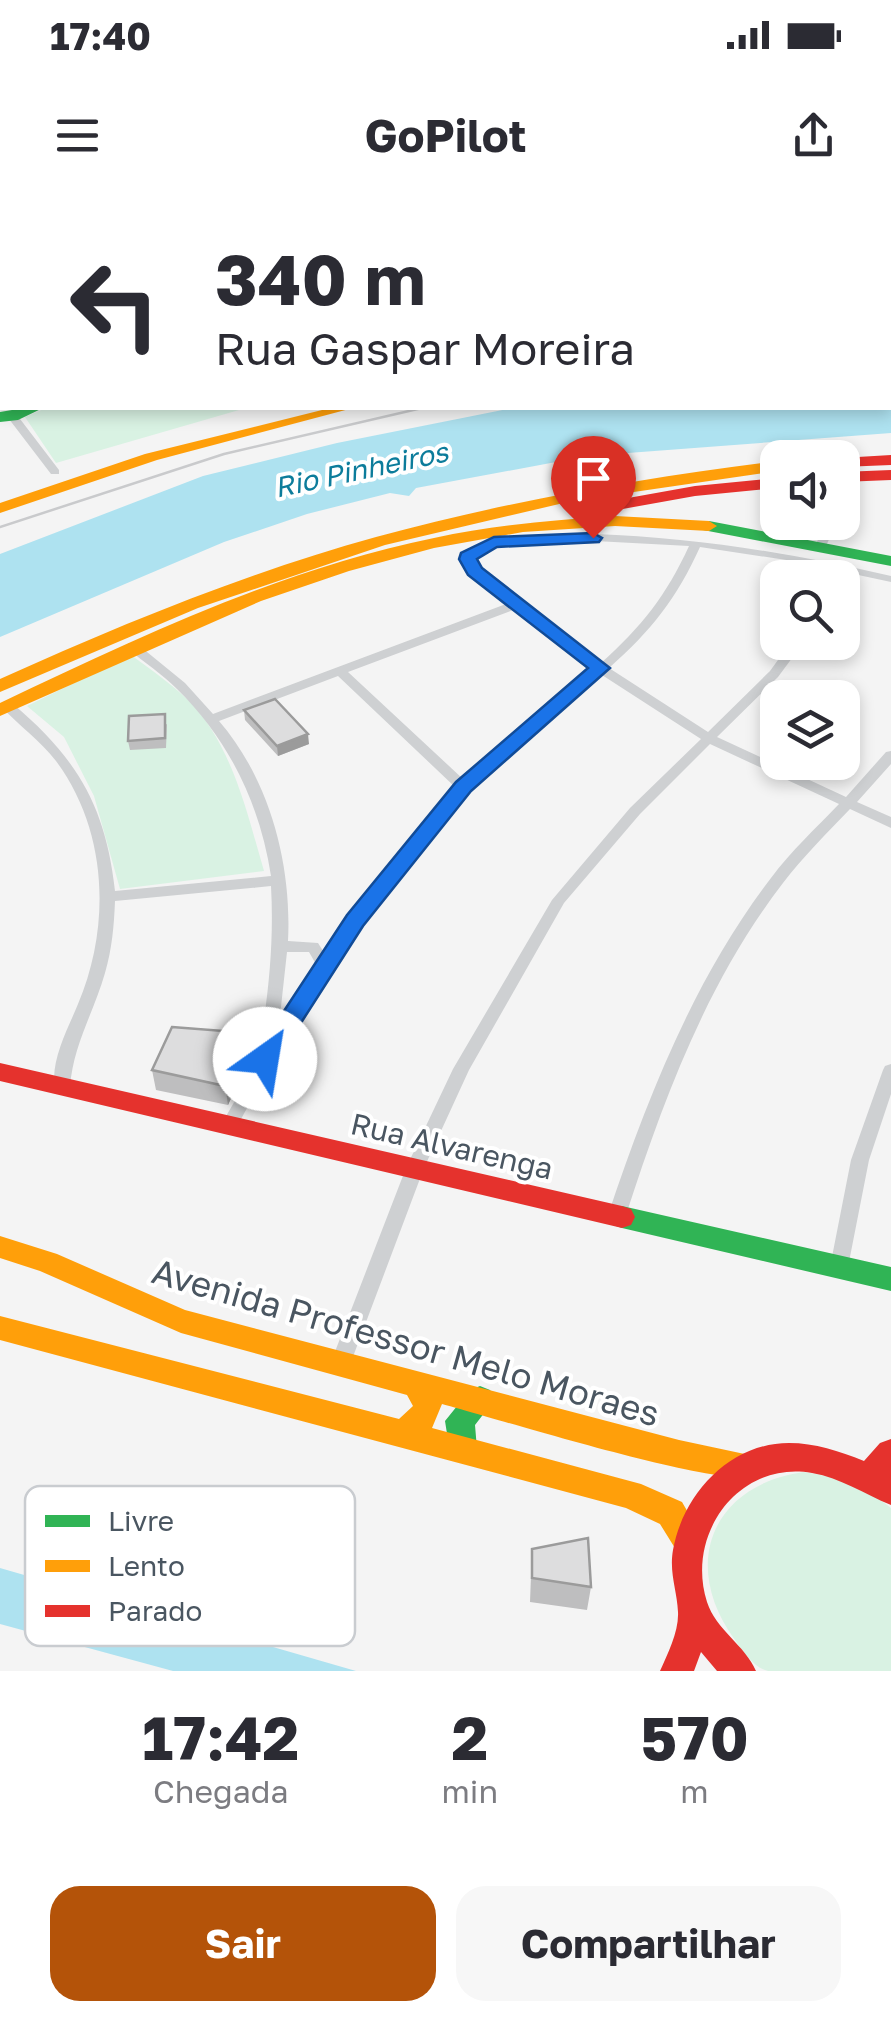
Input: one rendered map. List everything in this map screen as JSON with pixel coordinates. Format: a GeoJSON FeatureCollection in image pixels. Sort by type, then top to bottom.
{"type":"FeatureCollection","features":[{"type":"Feature","properties":{"kind":"main road"},"geometry":{"type":"LineString","coordinates":[[0,492],[267,410]]}},
{"type":"Feature","properties":{"kind":"main road"},"geometry":{"type":"LineString","coordinates":[[146,445],[301,410]]}},
{"type":"Feature","properties":{"kind":"main road"},"geometry":{"type":"LineString","coordinates":[[0,508],[210,440],[338,410]]}},
{"type":"Feature","properties":{"kind":"main road"},"geometry":{"type":"LineString","coordinates":[[860,461],[891,460]]}},
{"type":"Feature","properties":{"kind":"main road"},"geometry":{"type":"LineString","coordinates":[[2,701],[177,605],[345,546],[425,524],[627,483],[760,468]]}},
{"type":"Feature","properties":{"kind":"main road"},"geometry":{"type":"LineString","coordinates":[[860,477],[891,475]]}},
{"type":"Feature","properties":{"kind":"main road"},"geometry":{"type":"LineString","coordinates":[[2,701],[191,613],[279,582],[384,552],[635,511],[760,486]]}},
{"type":"Feature","properties":{"kind":"main road"},"geometry":{"type":"LineString","coordinates":[[2,701],[232,604],[384,557],[635,511],[891,561]]}},
{"type":"Feature","properties":{"kind":"main road","name":"Rua Alvarenga"},"geometry":{"type":"LineString","coordinates":[[0,1072],[891,1279]]}},
{"type":"Feature","properties":{"kind":"main road","name":"Avenida Professor Melo Moraes"},"geometry":{"type":"LineString","coordinates":[[0,1247],[74,1272],[152,1312],[679,1454],[743,1466]]}},
{"type":"Feature","properties":{"kind":"main road"},"geometry":{"type":"LineString","coordinates":[[0,1328],[630,1494],[671,1514],[690,1542]]}},
{"type":"Feature","properties":{"kind":"main road"},"geometry":{"type":"LineString","coordinates":[[400,1434],[416,1427],[428,1409],[426,1396],[415,1382]]}},
{"type":"Feature","properties":{"kind":"main road"},"geometry":{"type":"LineString","coordinates":[[462,1449],[458,1435],[460,1419],[480,1399]]}},
{"type":"Feature","properties":{"kind":"main road"},"geometry":{"type":"LineString","coordinates":[[870,1476],[891,1453]]}},
{"type":"Feature","properties":{"kind":"main road"},"geometry":{"type":"LineString","coordinates":[[738,1671],[714,1644],[694,1610],[686,1577],[690,1542],[702,1510],[743,1466],[772,1456],[805,1455],[838,1462],[891,1490]]}},
{"type":"Feature","properties":{"kind":"main road"},"geometry":{"type":"LineString","coordinates":[[677,1671],[689,1640],[694,1610]]}},
{"type":"Feature","properties":{"kind":"street"},"geometry":{"type":"LineString","coordinates":[[4,410],[55,472]]}},
{"type":"Feature","properties":{"kind":"street"},"geometry":{"type":"LineString","coordinates":[[891,580],[832,548],[568,538],[482,545],[470,553],[470,565],[514,605],[600,668],[710,739],[891,823]]}},
{"type":"Feature","properties":{"kind":"street"},"geometry":{"type":"LineString","coordinates":[[229,1125],[265,1059],[355,920],[464,786],[655,618],[679,585],[696,544]]}},
{"type":"Feature","properties":{"kind":"street"},"geometry":{"type":"LineString","coordinates":[[214,718],[514,605]]}},
{"type":"Feature","properties":{"kind":"street"},"geometry":{"type":"LineString","coordinates":[[132,646],[177,680],[214,718],[255,787],[280,880],[282,946],[265,1059]]}},
{"type":"Feature","properties":{"kind":"street"},"geometry":{"type":"LineString","coordinates":[[341,1362],[415,1168],[461,1069],[507,984],[560,900],[635,811],[784,660]]}},
{"type":"Feature","properties":{"kind":"street"},"geometry":{"type":"LineString","coordinates":[[340,671],[464,786]]}},
{"type":"Feature","properties":{"kind":"street"},"geometry":{"type":"LineString","coordinates":[[2,701],[56,748],[84,792],[102,845],[109,898],[99,968],[62,1062],[62,1086]]}},
{"type":"Feature","properties":{"kind":"street"},"geometry":{"type":"LineString","coordinates":[[617,1215],[649,1115],[685,1030],[730,950],[810,839],[891,754]]}},
{"type":"Feature","properties":{"kind":"street"},"geometry":{"type":"LineString","coordinates":[[109,898],[280,880]]}},
{"type":"Feature","properties":{"kind":"street"},"geometry":{"type":"LineString","coordinates":[[282,946],[313,947],[332,940],[355,920]]}},
{"type":"Feature","properties":{"kind":"street"},"geometry":{"type":"LineString","coordinates":[[313,947],[325,966]]}},
{"type":"Feature","properties":{"kind":"street"},"geometry":{"type":"LineString","coordinates":[[838,1267],[860,1160],[891,1070]]}},
{"type":"Feature","properties":{"kind":"green space"},"geometry":{"type":"Polygon","coordinates":[[[41,410],[239,410],[56,463],[25,417],[41,410]]]}},
{"type":"Feature","properties":{"kind":"green space"},"geometry":{"type":"Polygon","coordinates":[[[131,655],[187,699],[216,736],[236,780],[264,871],[120,889],[94,796],[64,737],[27,706],[131,655]]]}},
{"type":"Feature","properties":{"kind":"green space"},"geometry":{"type":"Polygon","coordinates":[[[804,1472],[850,1484],[891,1508],[891,1671],[768,1671],[745,1654],[718,1612],[709,1584],[708,1557],[714,1533],[727,1511],[746,1493],[772,1480],[804,1472]]]}},
{"type":"Feature","properties":{"kind":"water","name":"Rio Pinheiros"},"geometry":{"type":"Polygon","coordinates":[[[503,410],[891,410],[891,433],[588,456],[416,488],[409,496],[390,493],[307,514],[224,542],[0,637],[0,554],[203,476],[337,443],[503,410]]]}},
{"type":"Feature","properties":{"kind":"water"},"geometry":{"type":"Polygon","coordinates":[[[0,1568],[25,1575],[25,1631],[0,1624],[0,1568]]]}},
{"type":"Feature","properties":{"kind":"water"},"geometry":{"type":"Polygon","coordinates":[[[81,1646],[270,1646],[356,1671],[173,1671],[81,1646]]]}},
{"type":"Feature","properties":{"kind":"building"},"geometry":{"type":"Polygon","coordinates":[[[275,699],[308,734],[277,746],[244,710],[275,699]]]}},
{"type":"Feature","properties":{"kind":"building"},"geometry":{"type":"Polygon","coordinates":[[[165,714],[165,738],[128,741],[129,716],[165,714]]]}},
{"type":"Feature","properties":{"kind":"building"},"geometry":{"type":"Polygon","coordinates":[[[172,1027],[250,1033],[225,1086],[152,1070],[172,1027]]]}},
{"type":"Feature","properties":{"kind":"building"},"geometry":{"type":"Polygon","coordinates":[[[588,1538],[591,1587],[532,1578],[532,1549],[588,1538]]]}},
{"type":"Feature","properties":{"kind":"railway"},"geometry":{"type":"LineString","coordinates":[[0,527],[224,454],[413,410]]}},
{"type":"Feature","properties":{"kind":"traffic: fast"},"geometry":{"type":"LineString","coordinates":[[0,417],[31,410]]}},
{"type":"Feature","properties":{"kind":"traffic: fast"},"geometry":{"type":"LineString","coordinates":[[709,526],[891,561]]}},
{"type":"Feature","properties":{"kind":"traffic: fast"},"geometry":{"type":"LineString","coordinates":[[622,1217],[891,1279]]}},
{"type":"Feature","properties":{"kind":"traffic: fast"},"geometry":{"type":"LineString","coordinates":[[462,1449],[460,1421],[480,1399]]}},
{"type":"Feature","properties":{"kind":"traffic: slow"},"geometry":{"type":"LineString","coordinates":[[0,508],[151,457],[338,410]]}},
{"type":"Feature","properties":{"kind":"traffic: slow"},"geometry":{"type":"LineString","coordinates":[[0,686],[191,604],[379,541],[572,496],[760,468]]}},
{"type":"Feature","properties":{"kind":"traffic: slow"},"geometry":{"type":"LineString","coordinates":[[0,710],[255,597],[343,567],[432,543],[523,527],[615,521],[709,526]]}},
{"type":"Feature","properties":{"kind":"traffic: slow"},"geometry":{"type":"LineString","coordinates":[[0,1247],[47,1262],[181,1321],[679,1454],[743,1466]]}},
{"type":"Feature","properties":{"kind":"traffic: slow"},"geometry":{"type":"LineString","coordinates":[[0,1328],[630,1494],[671,1513],[689,1542]]}},
{"type":"Feature","properties":{"kind":"traffic: slow"},"geometry":{"type":"LineString","coordinates":[[400,1433],[416,1427],[428,1409],[426,1396],[415,1382]]}},
{"type":"Feature","properties":{"kind":"traffic: jam"},"geometry":{"type":"LineString","coordinates":[[860,461],[891,460]]}},
{"type":"Feature","properties":{"kind":"traffic: jam"},"geometry":{"type":"LineString","coordinates":[[860,476],[891,475]]}},
{"type":"Feature","properties":{"kind":"traffic: jam"},"geometry":{"type":"LineString","coordinates":[[578,512],[695,491],[760,485]]}},
{"type":"Feature","properties":{"kind":"traffic: jam"},"geometry":{"type":"LineString","coordinates":[[0,1072],[622,1217]]}},
{"type":"Feature","properties":{"kind":"traffic: jam"},"geometry":{"type":"LineString","coordinates":[[870,1476],[891,1453]]}},
{"type":"Feature","properties":{"kind":"traffic: jam"},"geometry":{"type":"LineString","coordinates":[[739,1671],[702,1626],[688,1586],[691,1540],[699,1518],[717,1491],[738,1472],[761,1461],[785,1457],[838,1465],[891,1490]]}},
{"type":"Feature","properties":{"kind":"traffic: jam"},"geometry":{"type":"LineString","coordinates":[[677,1671],[689,1640],[694,1610]]}},
{"type":"Feature","properties":{"kind":"route"},"geometry":{"type":"LineString","coordinates":[[265,1059],[355,920],[464,786],[502,749],[600,668],[474,571],[468,559],[470,553],[494,542],[593,538]]}}]}
